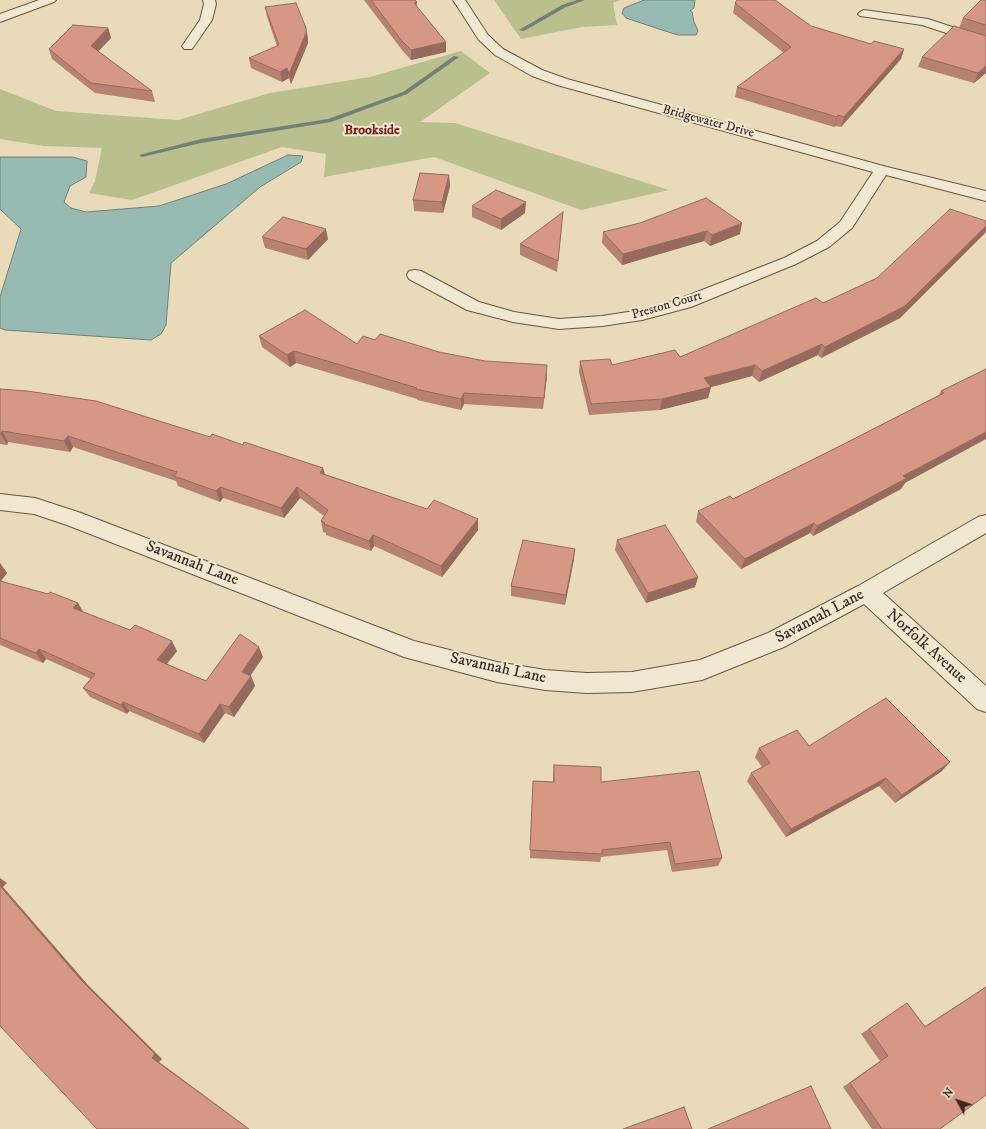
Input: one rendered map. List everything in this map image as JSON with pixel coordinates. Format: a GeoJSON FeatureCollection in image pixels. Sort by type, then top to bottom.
{"type":"FeatureCollection","features":[{"type":"Feature","properties":{"kind":"street"},"geometry":{"type":"LineString","coordinates":[[0,18],[50,0]]}},
{"type":"Feature","properties":{"kind":"street"},"geometry":{"type":"LineString","coordinates":[[188,46],[206,20],[210,4],[209,0]]}},
{"type":"Feature","properties":{"kind":"street","name":"Bridgewater Drive"},"geometry":{"type":"LineString","coordinates":[[459,0],[483,37],[499,52],[537,73],[562,82],[882,170],[986,196]]}},
{"type":"Feature","properties":{"kind":"street"},"geometry":{"type":"LineString","coordinates":[[864,14],[924,22],[986,42]]}},
{"type":"Feature","properties":{"kind":"street","name":"Preston Court"},"geometry":{"type":"LineString","coordinates":[[415,275],[473,306],[514,317],[559,324],[602,321],[642,315],[685,303],[790,261],[823,244],[846,225],[882,170]]}},
{"type":"Feature","properties":{"kind":"street","name":"Savannah Lane"},"geometry":{"type":"LineString","coordinates":[[0,502],[35,506],[74,518],[412,650],[497,672],[545,680],[587,683],[632,682],[702,670],[776,640],[866,592],[986,523]]}},
{"type":"Feature","properties":{"kind":"street","name":"Norfolk Avenue"},"geometry":{"type":"LineString","coordinates":[[866,592],[986,701]]}},
{"type":"Feature","properties":{"kind":"green space"},"geometry":{"type":"Polygon","coordinates":[[[494,0],[621,0],[613,3],[617,25],[582,27],[521,39],[494,0]]]}},
{"type":"Feature","properties":{"kind":"green space"},"geometry":{"type":"Polygon","coordinates":[[[461,51],[490,73],[420,122],[455,123],[669,190],[581,210],[434,157],[324,177],[326,154],[282,147],[132,200],[89,193],[95,181],[102,148],[44,146],[0,139],[0,89],[56,111],[178,120],[270,93],[370,77],[461,51]]]}},
{"type":"Feature","properties":{"kind":"water"},"geometry":{"type":"Polygon","coordinates":[[[644,0],[695,0],[694,8],[690,11],[692,12],[698,31],[696,35],[678,35],[626,18],[622,13],[624,8],[644,0]]]}},
{"type":"Feature","properties":{"kind":"water"},"geometry":{"type":"Polygon","coordinates":[[[288,155],[303,156],[301,162],[260,187],[171,263],[166,325],[161,334],[151,340],[5,330],[0,328],[0,297],[21,229],[0,209],[0,157],[73,157],[87,161],[86,177],[70,186],[64,202],[71,208],[86,212],[159,206],[226,184],[288,155]]]}},
{"type":"Feature","properties":{"kind":"building"},"geometry":{"type":"Polygon","coordinates":[[[371,0],[415,0],[417,2],[414,3],[446,42],[411,50],[401,40],[371,0]]]}},
{"type":"Feature","properties":{"kind":"building"},"geometry":{"type":"Polygon","coordinates":[[[737,0],[775,0],[811,26],[871,44],[874,41],[904,49],[844,117],[838,115],[837,117],[737,87],[791,47],[735,3],[737,0]]]}},
{"type":"Feature","properties":{"kind":"building"},"geometry":{"type":"Polygon","coordinates":[[[981,0],[986,0],[986,25],[963,18],[981,0]]]}},
{"type":"Feature","properties":{"kind":"building"},"geometry":{"type":"Polygon","coordinates":[[[296,3],[306,28],[306,33],[289,74],[287,68],[280,72],[249,58],[279,45],[265,7],[296,3]]]}},
{"type":"Feature","properties":{"kind":"building"},"geometry":{"type":"Polygon","coordinates":[[[73,25],[108,28],[91,46],[152,91],[91,83],[49,49],[73,25]]]}},
{"type":"Feature","properties":{"kind":"building"},"geometry":{"type":"Polygon","coordinates":[[[954,26],[986,36],[986,66],[978,73],[922,57],[954,26]]]}},
{"type":"Feature","properties":{"kind":"building"},"geometry":{"type":"Polygon","coordinates":[[[420,173],[449,175],[442,202],[413,200],[420,173]]]}},
{"type":"Feature","properties":{"kind":"building"},"geometry":{"type":"Polygon","coordinates":[[[496,190],[526,202],[501,219],[472,206],[496,190]]]}},
{"type":"Feature","properties":{"kind":"building"},"geometry":{"type":"Polygon","coordinates":[[[706,198],[742,223],[712,235],[707,231],[623,254],[603,232],[640,223],[706,198]]]}},
{"type":"Feature","properties":{"kind":"building"},"geometry":{"type":"Polygon","coordinates":[[[950,209],[986,221],[986,226],[905,306],[825,347],[822,344],[762,371],[755,365],[704,378],[711,387],[662,399],[591,404],[580,361],[610,359],[612,365],[675,350],[680,357],[816,298],[823,303],[877,278],[950,209]]]}},
{"type":"Feature","properties":{"kind":"building"},"geometry":{"type":"Polygon","coordinates":[[[563,212],[558,261],[520,244],[563,212]]]}},
{"type":"Feature","properties":{"kind":"building"},"geometry":{"type":"Polygon","coordinates":[[[283,217],[326,229],[306,249],[262,237],[283,217]]]}},
{"type":"Feature","properties":{"kind":"building"},"geometry":{"type":"Polygon","coordinates":[[[305,310],[357,344],[363,336],[375,340],[380,334],[439,352],[485,361],[547,365],[544,398],[464,393],[461,399],[416,389],[417,388],[294,351],[287,355],[259,336],[305,310]]]}},
{"type":"Feature","properties":{"kind":"building"},"geometry":{"type":"Polygon","coordinates":[[[986,369],[986,432],[903,476],[907,478],[817,526],[814,523],[745,559],[698,511],[730,496],[733,499],[944,393],[941,391],[986,369]]]}},
{"type":"Feature","properties":{"kind":"building"},"geometry":{"type":"Polygon","coordinates":[[[0,389],[27,391],[96,401],[210,437],[212,434],[243,445],[244,442],[323,468],[320,473],[427,509],[434,500],[478,519],[441,566],[373,535],[369,541],[324,524],[325,523],[321,521],[328,510],[297,487],[281,508],[220,487],[216,491],[174,476],[177,472],[68,436],[64,441],[2,431],[0,434],[0,389]]]}},
{"type":"Feature","properties":{"kind":"building"},"geometry":{"type":"Polygon","coordinates":[[[665,525],[698,577],[648,593],[617,540],[665,525]]]}},
{"type":"Feature","properties":{"kind":"building"},"geometry":{"type":"Polygon","coordinates":[[[523,540],[575,549],[566,595],[511,586],[523,540]]]}},
{"type":"Feature","properties":{"kind":"building"},"geometry":{"type":"Polygon","coordinates":[[[0,581],[48,594],[50,592],[78,603],[73,608],[130,630],[135,625],[172,641],[157,660],[206,681],[240,634],[259,647],[242,672],[251,676],[229,707],[220,704],[199,734],[123,702],[121,705],[83,688],[95,674],[39,649],[36,653],[0,638],[0,581]]]}},
{"type":"Feature","properties":{"kind":"building"},"geometry":{"type":"Polygon","coordinates":[[[886,698],[950,762],[902,795],[886,778],[791,829],[751,773],[770,763],[759,748],[797,730],[809,746],[886,698]]]}},
{"type":"Feature","properties":{"kind":"building"},"geometry":{"type":"Polygon","coordinates":[[[554,765],[601,767],[601,782],[699,771],[722,858],[675,864],[670,842],[602,850],[602,854],[530,850],[533,781],[554,782],[554,765]]]}},
{"type":"Feature","properties":{"kind":"building"},"geometry":{"type":"Polygon","coordinates":[[[0,886],[80,979],[155,1054],[152,1058],[249,1129],[97,1129],[0,1026],[0,886]]]}},
{"type":"Feature","properties":{"kind":"building"},"geometry":{"type":"Polygon","coordinates":[[[986,987],[986,1095],[940,1129],[882,1129],[850,1083],[888,1056],[869,1029],[907,1003],[925,1027],[986,987]]]}},
{"type":"Feature","properties":{"kind":"building"},"geometry":{"type":"Polygon","coordinates":[[[811,1086],[831,1129],[708,1129],[811,1086]]]}},
{"type":"Feature","properties":{"kind":"building"},"geometry":{"type":"Polygon","coordinates":[[[684,1107],[692,1129],[623,1129],[684,1107]]]}},
{"type":"Feature","properties":{"kind":"waterway"},"geometry":{"type":"LineString","coordinates":[[522,30],[564,6],[582,0]]}},
{"type":"Feature","properties":{"kind":"waterway"},"geometry":{"type":"LineString","coordinates":[[142,155],[201,141],[329,121],[405,93],[456,57]]}},
{"type":"Feature","properties":{"kind":"district","name":"Brookside"},"geometry":{"type":"Point","coordinates":[372,131]}}]}
